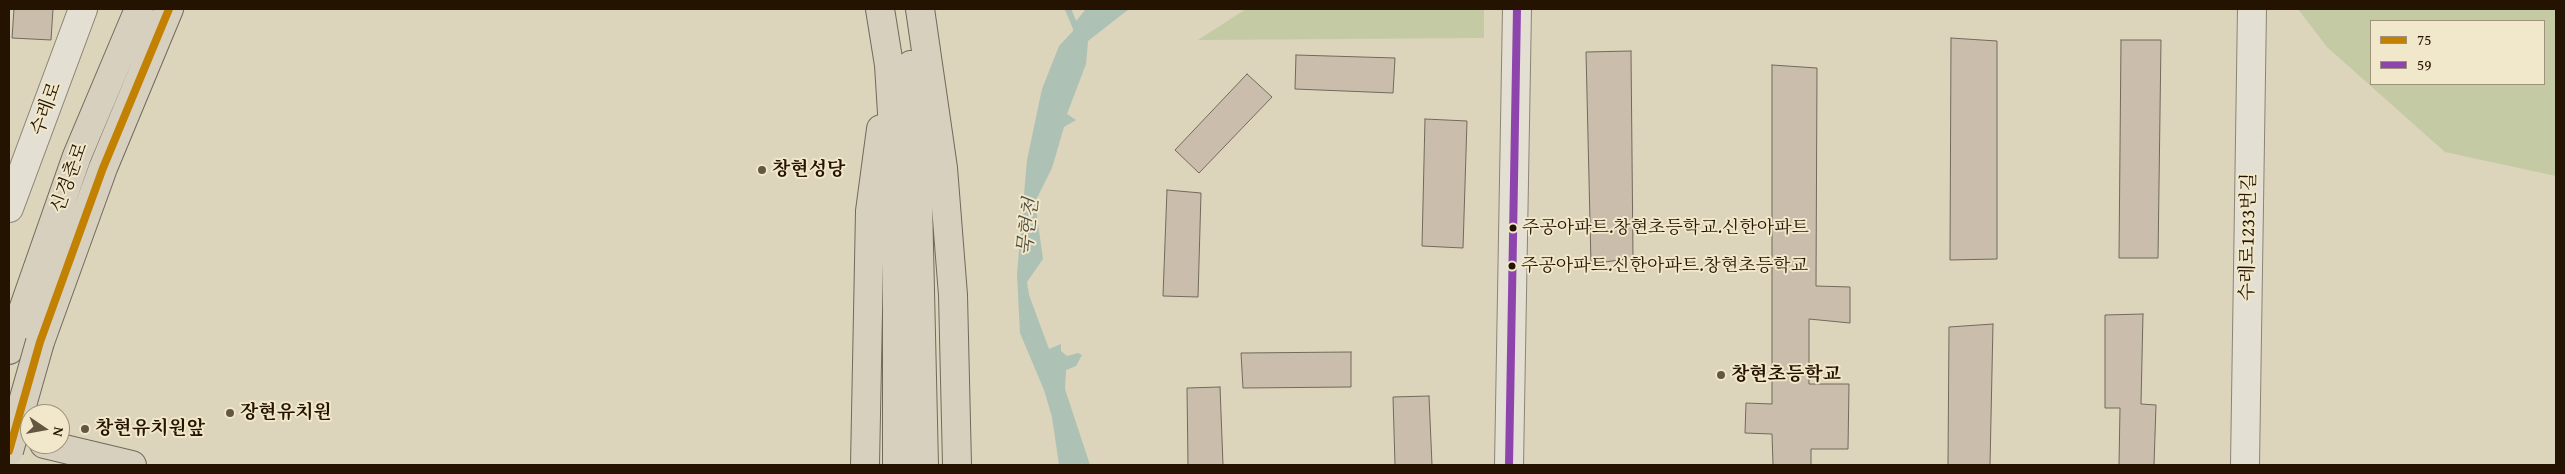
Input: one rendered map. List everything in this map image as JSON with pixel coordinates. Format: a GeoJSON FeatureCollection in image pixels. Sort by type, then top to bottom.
{"type":"FeatureCollection","features":[{"type":"Feature","properties":{"kind":"main road","name":"신경춘로"},"geometry":{"type":"LineString","coordinates":[[11,342],[77,156],[138,9]]}},
{"type":"Feature","properties":{"kind":"main road","name":"신경춘로"},"geometry":{"type":"LineString","coordinates":[[9,451],[40,342],[103,168],[169,9]]}},
{"type":"Feature","properties":{"kind":"main road"},"geometry":{"type":"LineString","coordinates":[[880,9],[889,66],[897,194],[897,465]]}},
{"type":"Feature","properties":{"kind":"main road"},"geometry":{"type":"LineString","coordinates":[[906,9],[916,116],[924,465]]}},
{"type":"Feature","properties":{"kind":"main road"},"geometry":{"type":"LineString","coordinates":[[920,9],[943,168],[953,295],[957,465]]}},
{"type":"Feature","properties":{"kind":"main road"},"geometry":{"type":"LineString","coordinates":[[865,465],[870,211],[889,66]]}},
{"type":"Feature","properties":{"kind":"main road"},"geometry":{"type":"LineString","coordinates":[[70,450],[132,465]]}},
{"type":"Feature","properties":{"kind":"street","name":"수레로"},"geometry":{"type":"LineString","coordinates":[[9,208],[83,9]]}},
{"type":"Feature","properties":{"kind":"street"},"geometry":{"type":"LineString","coordinates":[[1509,465],[1517,9]]}},
{"type":"Feature","properties":{"kind":"street","name":"수레로1233번길"},"geometry":{"type":"LineString","coordinates":[[2245,465],[2252,9]]}},
{"type":"Feature","properties":{"kind":"green space"},"geometry":{"type":"Polygon","coordinates":[[[1246,9],[1484,9],[1484,38],[1198,40],[1246,9]]]}},
{"type":"Feature","properties":{"kind":"green space"},"geometry":{"type":"Polygon","coordinates":[[[2298,9],[2556,9],[2556,176],[2445,152],[2327,47],[2298,9]]]}},
{"type":"Feature","properties":{"kind":"water","name":"묵현천"},"geometry":{"type":"Polygon","coordinates":[[[1086,9],[1129,9],[1088,41],[1086,64],[1067,114],[1076,120],[1064,127],[1052,168],[1035,202],[1043,259],[1027,282],[1029,295],[1049,349],[1061,344],[1061,351],[1067,356],[1078,353],[1082,355],[1076,366],[1066,370],[1065,389],[1090,465],[1059,465],[1052,417],[1044,390],[1020,333],[1017,274],[1027,160],[1042,89],[1059,46],[1073,31],[1076,21],[1086,9]]]}},
{"type":"Feature","properties":{"kind":"building"},"geometry":{"type":"Polygon","coordinates":[[[14,9],[53,9],[51,40],[12,38],[14,9]]]}},
{"type":"Feature","properties":{"kind":"building"},"geometry":{"type":"Polygon","coordinates":[[[1951,38],[1997,41],[1997,259],[1950,260],[1951,38]]]}},
{"type":"Feature","properties":{"kind":"building"},"geometry":{"type":"Polygon","coordinates":[[[2121,40],[2161,40],[2158,258],[2119,258],[2121,40]]]}},
{"type":"Feature","properties":{"kind":"building"},"geometry":{"type":"Polygon","coordinates":[[[1631,51],[1633,258],[1591,264],[1586,52],[1631,51]]]}},
{"type":"Feature","properties":{"kind":"building"},"geometry":{"type":"Polygon","coordinates":[[[1296,55],[1395,58],[1393,93],[1295,89],[1296,55]]]}},
{"type":"Feature","properties":{"kind":"building"},"geometry":{"type":"Polygon","coordinates":[[[1772,65],[1817,68],[1816,286],[1850,287],[1850,323],[1809,319],[1809,384],[1849,384],[1848,449],[1811,449],[1811,465],[1773,465],[1772,434],[1745,433],[1746,403],[1772,404],[1772,65]]]}},
{"type":"Feature","properties":{"kind":"building"},"geometry":{"type":"Polygon","coordinates":[[[1247,74],[1272,97],[1199,173],[1175,150],[1247,74]]]}},
{"type":"Feature","properties":{"kind":"building"},"geometry":{"type":"Polygon","coordinates":[[[1425,119],[1467,121],[1463,248],[1422,246],[1425,119]]]}},
{"type":"Feature","properties":{"kind":"building"},"geometry":{"type":"Polygon","coordinates":[[[1167,190],[1201,193],[1198,297],[1163,296],[1167,190]]]}},
{"type":"Feature","properties":{"kind":"building"},"geometry":{"type":"Polygon","coordinates":[[[2143,314],[2141,404],[2156,405],[2154,465],[2119,465],[2120,408],[2105,408],[2105,315],[2143,314]]]}},
{"type":"Feature","properties":{"kind":"building"},"geometry":{"type":"Polygon","coordinates":[[[1993,324],[1990,465],[1948,465],[1949,327],[1993,324]]]}},
{"type":"Feature","properties":{"kind":"building"},"geometry":{"type":"Polygon","coordinates":[[[1351,352],[1351,387],[1243,388],[1241,353],[1351,352]]]}},
{"type":"Feature","properties":{"kind":"building"},"geometry":{"type":"Polygon","coordinates":[[[1220,387],[1223,465],[1188,465],[1187,388],[1220,387]]]}},
{"type":"Feature","properties":{"kind":"building"},"geometry":{"type":"Polygon","coordinates":[[[1429,396],[1432,465],[1395,465],[1393,397],[1429,396]]]}},
{"type":"Feature","properties":{"kind":"waterway"},"geometry":{"type":"LineString","coordinates":[[1068,9],[1078,33]]}},
{"type":"Feature","properties":{"kind":"transit line","name":"75"},"geometry":{"type":"LineString","coordinates":[[9,451],[40,342],[103,168],[169,9]]}},
{"type":"Feature","properties":{"kind":"transit line","name":"59"},"geometry":{"type":"LineString","coordinates":[[1509,465],[1517,9]]}},
{"type":"Feature","properties":{"kind":"place","name":"창현성당"},"geometry":{"type":"Point","coordinates":[762,170]}},
{"type":"Feature","properties":{"kind":"place","name":"주공아파트.창현초등학교.신한아파트"},"geometry":{"type":"Point","coordinates":[1513,228]}},
{"type":"Feature","properties":{"kind":"place","name":"주공아파트.신한아파트.창현초등학교"},"geometry":{"type":"Point","coordinates":[1512,266]}},
{"type":"Feature","properties":{"kind":"place","name":"창현초등학교"},"geometry":{"type":"Point","coordinates":[1721,375]}},
{"type":"Feature","properties":{"kind":"place","name":"장현유치원"},"geometry":{"type":"Point","coordinates":[230,413]}},
{"type":"Feature","properties":{"kind":"place","name":"창현유치원앞"},"geometry":{"type":"Point","coordinates":[85,429]}}]}
